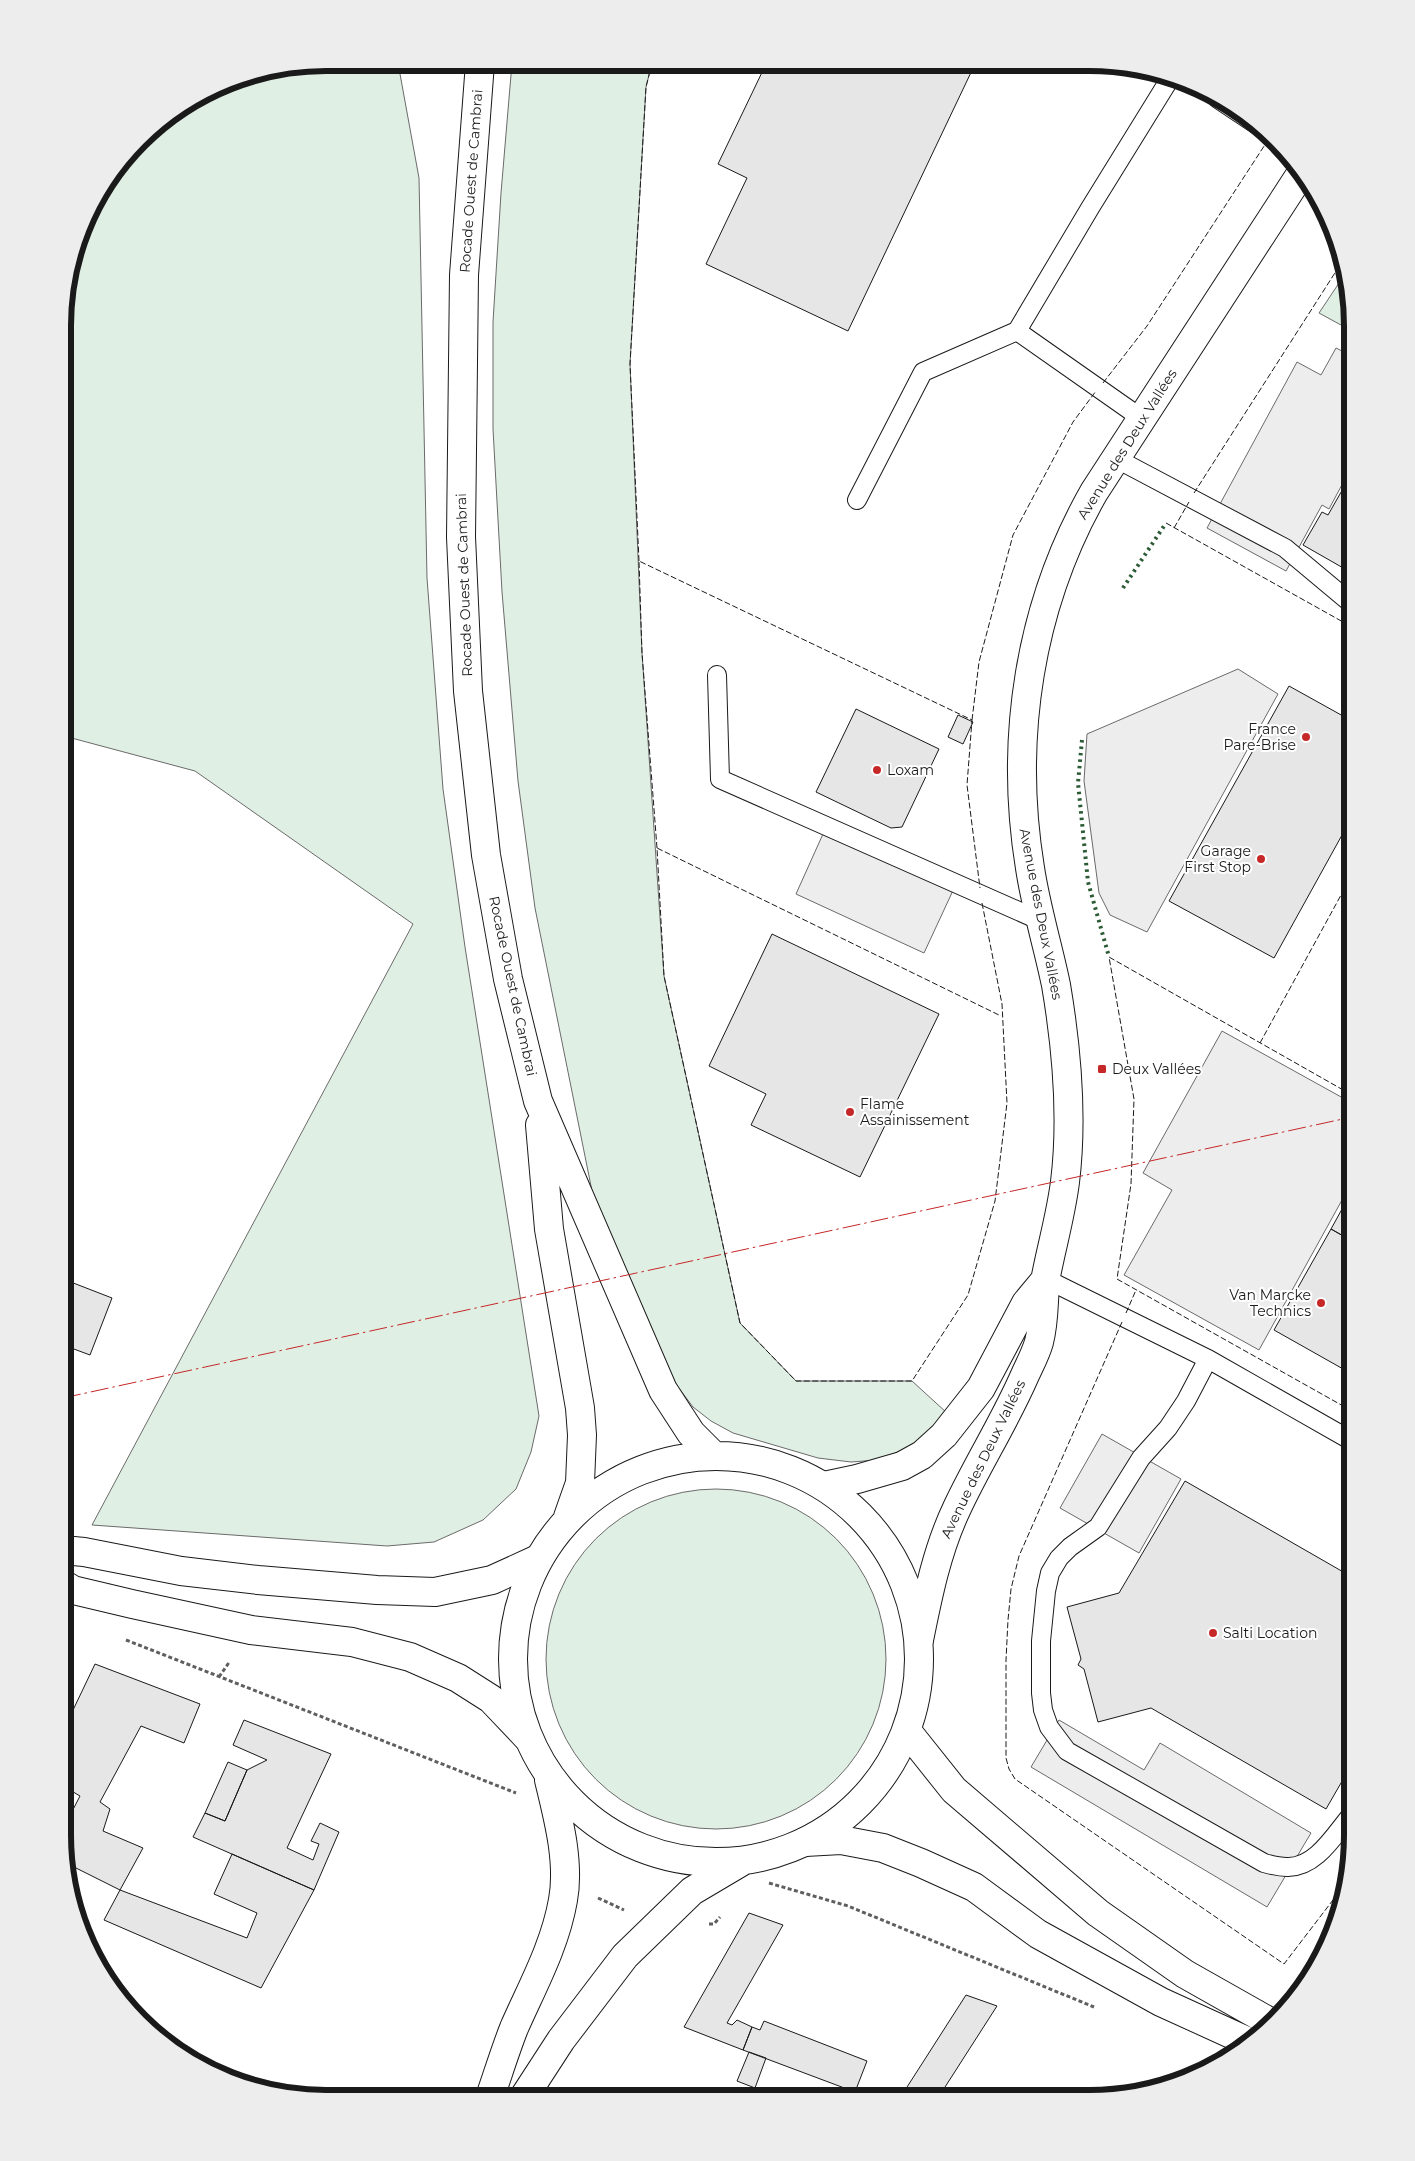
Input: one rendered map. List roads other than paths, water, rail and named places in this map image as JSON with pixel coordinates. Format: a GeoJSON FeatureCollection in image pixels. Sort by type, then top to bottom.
{"type":"FeatureCollection","features":[{"type":"Feature","properties":{"kind":"main road","name":"Rocade Ouest de Cambrai"},"geometry":{"type":"LineString","coordinates":[[479,71],[467,213],[462,326],[461,537],[468,691],[486,855],[508,979],[538,1102],[549,1229],[580,1408],[582,1435],[580,1483],[566,1521]]}},
{"type":"Feature","properties":{"kind":"main road","name":"Avenue des Deux Vallées"},"geometry":{"type":"LineString","coordinates":[[919,1640],[939,1550],[956,1510],[1003,1422],[1039,1343],[1046,1279],[1065,1182],[1068,1104],[1065,1048],[1027,851],[1021,785],[1023,720],[1032,654],[1048,598],[1070,538],[1081,515],[1115,458],[1297,179]]}},
{"type":"Feature","properties":{"kind":"main road","name":"Rocade Ouest de Cambrai"},"geometry":{"type":"LineString","coordinates":[[538,1102],[663,1390],[691,1433],[714,1456]]}},
{"type":"Feature","properties":{"kind":"main road","name":"Avenue des Deux Vallées"},"geometry":{"type":"LineString","coordinates":[[824,1486],[857,1480],[902,1466],[922,1454],[944,1436],[981,1388],[1026,1303],[1046,1279]]}},
{"type":"Feature","properties":{"kind":"main road"},"geometry":{"type":"LineString","coordinates":[[714,1456],[753,1459],[789,1469],[824,1486],[849,1504],[871,1527],[889,1552],[904,1580],[914,1609],[919,1640],[918,1686],[914,1708],[896,1754],[866,1796],[848,1814],[805,1842],[776,1854],[722,1862],[676,1859],[633,1845],[594,1822],[577,1808],[547,1773],[528,1738],[515,1693],[512,1647],[520,1602],[538,1559],[566,1521],[586,1502],[609,1486],[634,1473],[660,1464],[687,1458],[714,1456]]}},
{"type":"Feature","properties":{"kind":"main road"},"geometry":{"type":"LineString","coordinates":[[71,1551],[181,1571],[258,1580],[377,1590],[435,1592],[492,1580],[538,1559]]}},
{"type":"Feature","properties":{"kind":"main road"},"geometry":{"type":"LineString","coordinates":[[71,1589],[251,1630],[352,1642],[410,1657],[458,1678],[491,1699],[528,1738]]}},
{"type":"Feature","properties":{"kind":"main road"},"geometry":{"type":"LineString","coordinates":[[906,1731],[954,1790],[1098,1912],[1186,1974],[1265,2019]]}},
{"type":"Feature","properties":{"kind":"main road"},"geometry":{"type":"LineString","coordinates":[[492,2090],[513,2031],[551,1945],[563,1900],[562,1838],[547,1773]]}},
{"type":"Feature","properties":{"kind":"main road"},"geometry":{"type":"LineString","coordinates":[[805,1842],[841,1840],[882,1848],[921,1863],[974,1887],[1038,1934],[1161,2002],[1242,2039]]}},
{"type":"Feature","properties":{"kind":"main road"},"geometry":{"type":"LineString","coordinates":[[529,2090],[561,2040],[625,1956],[692,1891],[744,1860]]}},
{"type":"Feature","properties":{"kind":"lane"},"geometry":{"type":"LineString","coordinates":[[857,500],[923,372],[1016,331],[1167,84]]}},
{"type":"Feature","properties":{"kind":"lane"},"geometry":{"type":"LineString","coordinates":[[1016,331],[1141,418]]}},
{"type":"Feature","properties":{"kind":"lane"},"geometry":{"type":"LineString","coordinates":[[1115,458],[1285,548],[1344,597]]}},
{"type":"Feature","properties":{"kind":"lane"},"geometry":{"type":"LineString","coordinates":[[716,675],[720,779],[1041,921]]}},
{"type":"Feature","properties":{"kind":"lane"},"geometry":{"type":"LineString","coordinates":[[1046,1279],[1208,1359],[1344,1436]]}},
{"type":"Feature","properties":{"kind":"lane"},"geometry":{"type":"LineString","coordinates":[[1208,1359],[1186,1401],[1168,1428],[1141,1458],[1098,1527],[1070,1547],[1059,1558],[1050,1573],[1046,1591],[1041,1641],[1040,1667],[1043,1710],[1048,1727],[1068,1751],[1264,1863],[1288,1867],[1301,1865],[1316,1857],[1344,1824]]}},
{"type":"Feature","properties":{"kind":"place","name":"France Pare-Brise"},"geometry":{"type":"Point","coordinates":[1306,737]}},
{"type":"Feature","properties":{"kind":"place","name":"Loxam"},"geometry":{"type":"Point","coordinates":[877,770]}},
{"type":"Feature","properties":{"kind":"place","name":"Garage First Stop"},"geometry":{"type":"Point","coordinates":[1261,859]}},
{"type":"Feature","properties":{"kind":"place","name":"Deux Vallées"},"geometry":{"type":"Point","coordinates":[1102,1069]}},
{"type":"Feature","properties":{"kind":"place","name":"Flame Assainissement"},"geometry":{"type":"Point","coordinates":[850,1112]}},
{"type":"Feature","properties":{"kind":"place","name":"Van Marcke Technics"},"geometry":{"type":"Point","coordinates":[1321,1303]}},
{"type":"Feature","properties":{"kind":"place","name":"Salti Location"},"geometry":{"type":"Point","coordinates":[1213,1633]}}]}
